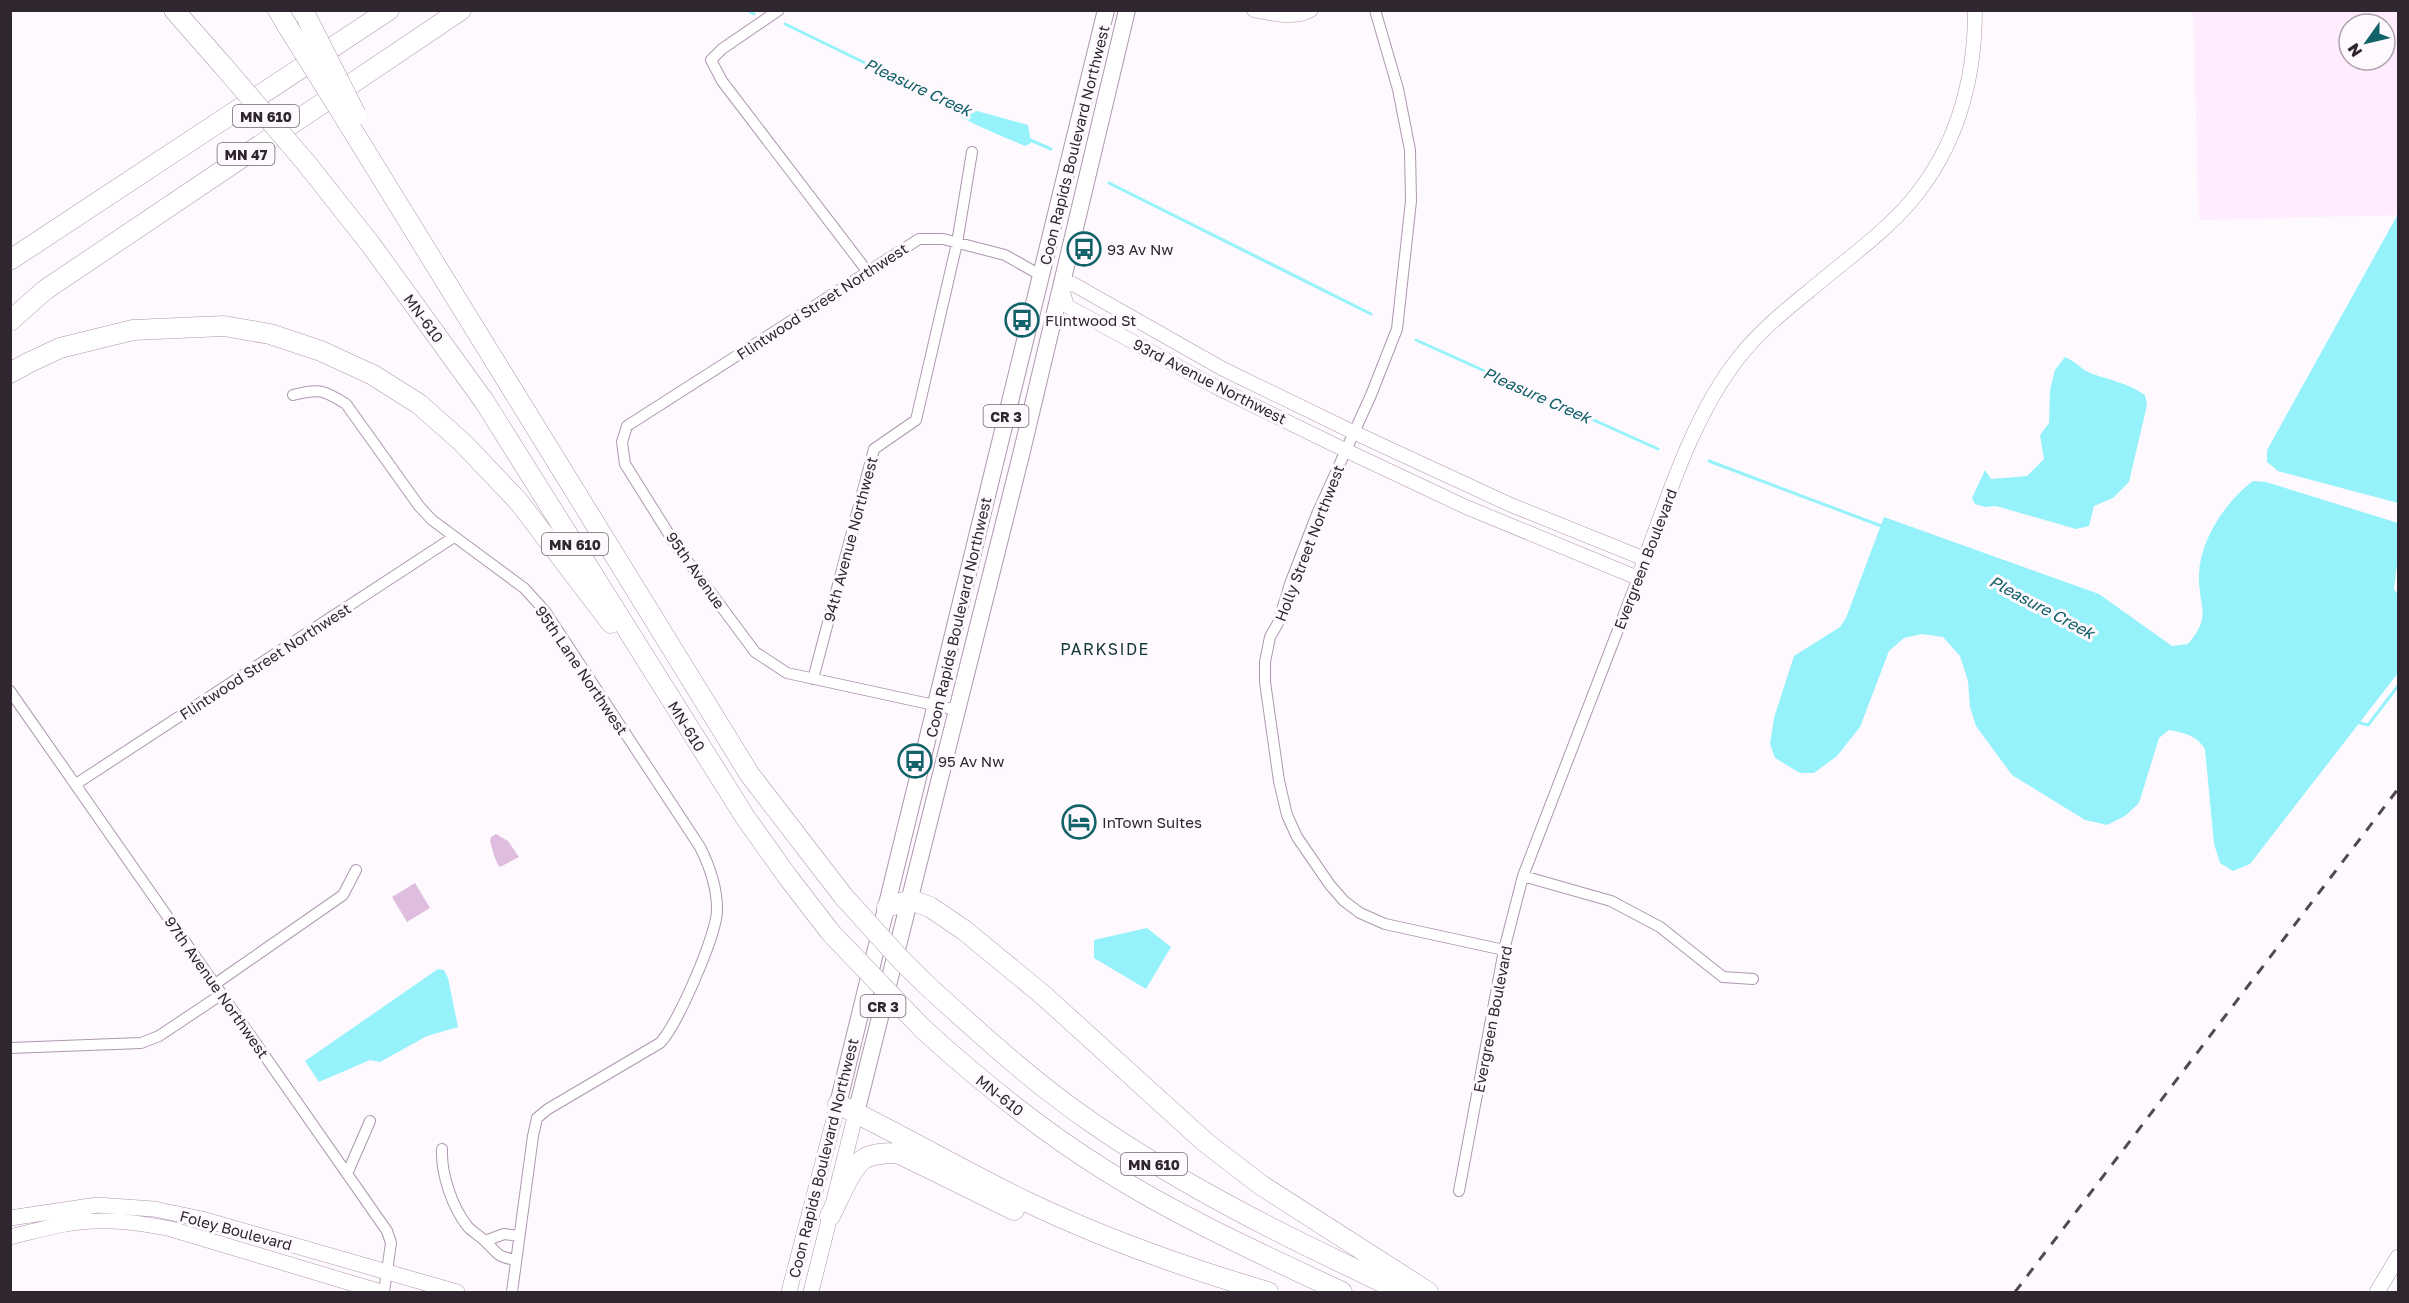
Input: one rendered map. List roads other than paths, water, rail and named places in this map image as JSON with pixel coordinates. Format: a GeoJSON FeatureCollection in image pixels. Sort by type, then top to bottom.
{"type":"FeatureCollection","features":[{"type":"Feature","properties":{"kind":"highway","name":"MN-610"},"geometry":{"type":"LineString","coordinates":[[174,10],[307,164],[371,245],[484,401],[745,817],[831,933],[923,1029],[1004,1100],[1104,1170],[1214,1232],[1342,1293]]}},
{"type":"Feature","properties":{"kind":"highway"},"geometry":{"type":"LineString","coordinates":[[263,93],[372,10]]}},
{"type":"Feature","properties":{"kind":"highway","name":"MN 47"},"geometry":{"type":"LineString","coordinates":[[10,260],[389,10]]}},
{"type":"Feature","properties":{"kind":"highway","name":"MN 47"},"geometry":{"type":"LineString","coordinates":[[10,321],[45,290],[461,10]]}},
{"type":"Feature","properties":{"kind":"highway"},"geometry":{"type":"LineString","coordinates":[[305,14],[352,120]]}},
{"type":"Feature","properties":{"kind":"highway","name":"MN 610"},"geometry":{"type":"LineString","coordinates":[[283,19],[352,120]]}},
{"type":"Feature","properties":{"kind":"highway","name":"MN-610"},"geometry":{"type":"LineString","coordinates":[[352,120],[378,175],[750,775],[844,897],[903,962],[1015,1065],[1090,1121],[1156,1165],[1225,1205],[1403,1293]]}},
{"type":"Feature","properties":{"kind":"highway"},"geometry":{"type":"LineString","coordinates":[[10,373],[60,348],[133,330],[224,326],[270,334],[331,356],[373,375],[419,404],[463,443],[519,502],[620,635],[650,665]]}},
{"type":"Feature","properties":{"kind":"highway"},"geometry":{"type":"LineString","coordinates":[[887,907],[911,900],[930,908],[964,930],[1042,995],[1205,1142],[1261,1185],[1428,1293]]}},
{"type":"Feature","properties":{"kind":"highway"},"geometry":{"type":"LineString","coordinates":[[847,1108],[1027,1201],[1219,1278]]}},
{"type":"Feature","properties":{"kind":"highway"},"geometry":{"type":"LineString","coordinates":[[830,1216],[856,1167],[863,1159],[873,1155],[898,1153],[949,1179],[1100,1247],[1268,1293]]}},
{"type":"Feature","properties":{"kind":"main road","name":"Coon Rapids Boulevard Northwest"},"geometry":{"type":"LineString","coordinates":[[811,1293],[830,1216],[847,1108],[887,907],[938,706],[1001,436],[1106,10]]}},
{"type":"Feature","properties":{"kind":"main road","name":"Coon Rapids Boulevard Northwest"},"geometry":{"type":"LineString","coordinates":[[789,1293],[911,900],[1127,10]]}},
{"type":"Feature","properties":{"kind":"main road","name":"Foley Boulevard"},"geometry":{"type":"LineString","coordinates":[[10,1218],[51,1210],[97,1205],[154,1209],[202,1219],[457,1293]]}},
{"type":"Feature","properties":{"kind":"main road","name":"Foley Boulevard"},"geometry":{"type":"LineString","coordinates":[[10,1237],[56,1226],[97,1221],[135,1222],[171,1229],[382,1293]]}},
{"type":"Feature","properties":{"kind":"main road"},"geometry":{"type":"LineString","coordinates":[[2377,1293],[2398,1257]]}},
{"type":"Feature","properties":{"kind":"street"},"geometry":{"type":"LineString","coordinates":[[779,10],[722,49],[711,60],[722,81],[867,272]]}},
{"type":"Feature","properties":{"kind":"street"},"geometry":{"type":"LineString","coordinates":[[1254,10],[1270,14],[1302,15],[1311,10]]}},
{"type":"Feature","properties":{"kind":"street","name":"Holly Street Northwest"},"geometry":{"type":"LineString","coordinates":[[1375,10],[1398,89],[1408,140],[1411,201],[1397,329],[1371,395],[1317,514],[1278,622],[1270,637],[1265,662],[1265,682],[1287,815],[1297,837],[1330,885],[1357,911],[1370,919],[1397,928],[1504,950]]}},
{"type":"Feature","properties":{"kind":"street","name":"Evergreen Boulevard"},"geometry":{"type":"LineString","coordinates":[[1459,1191],[1504,950],[1523,876],[1695,430],[1724,376],[1763,330],[1900,213],[1929,178],[1956,126],[1967,93],[1973,58],[1975,10]]}},
{"type":"Feature","properties":{"kind":"street","name":"94th Avenue Northwest"},"geometry":{"type":"LineString","coordinates":[[813,679],[874,449],[916,420],[957,243],[972,152]]}},
{"type":"Feature","properties":{"kind":"street","name":"Flintwood Street Northwest"},"geometry":{"type":"LineString","coordinates":[[627,426],[919,239],[943,239],[1005,255],[1061,286]]}},
{"type":"Feature","properties":{"kind":"street","name":"93rd Avenue Northwest"},"geometry":{"type":"LineString","coordinates":[[1638,578],[1466,507],[1214,386],[1067,306],[1061,286],[1073,284],[1223,369],[1353,432],[1511,505],[1645,559]]}},
{"type":"Feature","properties":{"kind":"street","name":"95th Lane Northwest"},"geometry":{"type":"LineString","coordinates":[[293,394],[314,390],[331,395],[346,404],[419,506],[454,537],[524,588],[545,611],[700,847],[713,878],[718,912],[712,933],[673,1028],[660,1042],[548,1109],[537,1118],[532,1136],[512,1293]]}},
{"type":"Feature","properties":{"kind":"street","name":"95th Avenue"},"geometry":{"type":"LineString","coordinates":[[627,426],[622,442],[625,464],[677,547],[755,652],[787,673],[813,679]]}},
{"type":"Feature","properties":{"kind":"street","name":"Flintwood Street Northwest"},"geometry":{"type":"LineString","coordinates":[[76,784],[454,537]]}},
{"type":"Feature","properties":{"kind":"street"},"geometry":{"type":"LineString","coordinates":[[813,679],[957,710]]}},
{"type":"Feature","properties":{"kind":"street","name":"97th Avenue Northwest"},"geometry":{"type":"LineString","coordinates":[[10,691],[387,1231],[391,1243],[389,1272],[382,1293]]}},
{"type":"Feature","properties":{"kind":"street"},"geometry":{"type":"LineString","coordinates":[[215,984],[343,895],[356,870]]}},
{"type":"Feature","properties":{"kind":"street"},"geometry":{"type":"LineString","coordinates":[[1523,876],[1611,901],[1660,927],[1723,976],[1754,979]]}},
{"type":"Feature","properties":{"kind":"street"},"geometry":{"type":"LineString","coordinates":[[10,1048],[141,1044],[159,1036],[222,994]]}},
{"type":"Feature","properties":{"kind":"street"},"geometry":{"type":"LineString","coordinates":[[347,1174],[370,1120]]}},
{"type":"Feature","properties":{"kind":"street"},"geometry":{"type":"LineString","coordinates":[[442,1149],[441,1163],[458,1211],[477,1237],[485,1240],[493,1252],[500,1257],[516,1260]]}},
{"type":"Feature","properties":{"kind":"street"},"geometry":{"type":"LineString","coordinates":[[485,1240],[504,1234],[519,1236]]}},
{"type":"Feature","properties":{"kind":"water"},"geometry":{"type":"Polygon","coordinates":[[[929,91],[970,109],[1028,125],[1031,143],[1025,146],[973,123],[945,108],[927,93],[929,91]]]}},
{"type":"Feature","properties":{"kind":"water"},"geometry":{"type":"Polygon","coordinates":[[[2398,214],[2398,503],[2278,471],[2267,462],[2267,450],[2398,214]]]}},
{"type":"Feature","properties":{"kind":"water"},"geometry":{"type":"Polygon","coordinates":[[[2065,357],[2090,373],[2125,385],[2145,395],[2147,405],[2129,482],[2113,498],[2094,506],[2089,526],[2076,529],[1996,506],[1985,507],[1975,504],[1972,498],[1985,470],[1991,479],[2027,476],[2044,459],[2040,435],[2049,423],[2050,390],[2055,370],[2065,357]]]}},
{"type":"Feature","properties":{"kind":"water"},"geometry":{"type":"Polygon","coordinates":[[[2253,481],[2266,482],[2398,523],[2398,556],[2394,589],[2398,595],[2398,673],[2250,864],[2233,871],[2220,863],[2214,844],[2205,749],[2194,738],[2185,734],[2169,730],[2159,738],[2139,803],[2125,816],[2107,825],[2085,820],[2012,775],[1976,726],[1970,707],[1968,681],[1960,656],[1943,637],[1922,634],[1904,638],[1889,651],[1860,727],[1837,756],[1814,773],[1800,773],[1775,758],[1770,744],[1774,718],[1794,656],[1840,627],[1846,618],[1884,517],[2099,594],[2172,646],[2188,644],[2196,634],[2202,618],[2199,574],[2204,548],[2224,510],[2253,481]]]}},
{"type":"Feature","properties":{"kind":"water"},"geometry":{"type":"Polygon","coordinates":[[[1147,928],[1171,947],[1146,989],[1094,958],[1094,940],[1147,928]]]}},
{"type":"Feature","properties":{"kind":"water"},"geometry":{"type":"Polygon","coordinates":[[[438,969],[444,970],[448,978],[458,1027],[427,1036],[380,1062],[370,1060],[319,1082],[305,1061],[438,969]]]}},
{"type":"Feature","properties":{"kind":"waterway"},"geometry":{"type":"LineString","coordinates":[[747,10],[754,14]]}},
{"type":"Feature","properties":{"kind":"waterway","name":"Pleasure Creek"},"geometry":{"type":"LineString","coordinates":[[785,24],[929,94]]}},
{"type":"Feature","properties":{"kind":"waterway","name":"Pleasure Creek"},"geometry":{"type":"LineString","coordinates":[[1028,139],[1051,149]]}},
{"type":"Feature","properties":{"kind":"waterway","name":"Pleasure Creek"},"geometry":{"type":"LineString","coordinates":[[1109,183],[1371,314]]}},
{"type":"Feature","properties":{"kind":"waterway","name":"Pleasure Creek"},"geometry":{"type":"LineString","coordinates":[[1416,340],[1658,449]]}},
{"type":"Feature","properties":{"kind":"waterway","name":"Pleasure Creek"},"geometry":{"type":"LineString","coordinates":[[1709,461],[1884,527]]}},
{"type":"Feature","properties":{"kind":"waterway","name":"Pleasure Creek"},"geometry":{"type":"LineString","coordinates":[[2356,722],[2368,725],[2398,686]]}},
{"type":"Feature","properties":{"kind":"railway"},"geometry":{"type":"LineString","coordinates":[[2015,1292],[2398,789]]}},
{"type":"Feature","properties":{"kind":"place","name":"93 Av Nw"},"geometry":{"type":"Point","coordinates":[1084,249]}},
{"type":"Feature","properties":{"kind":"place","name":"Flintwood St"},"geometry":{"type":"Point","coordinates":[1022,320]}},
{"type":"Feature","properties":{"kind":"place","name":"95 Av Nw"},"geometry":{"type":"Point","coordinates":[915,761]}},
{"type":"Feature","properties":{"kind":"place","name":"InTown Suites"},"geometry":{"type":"Point","coordinates":[1079,822]}},
{"type":"Feature","properties":{"kind":"district","name":"PARKSIDE"},"geometry":{"type":"Point","coordinates":[1105,649]}}]}
